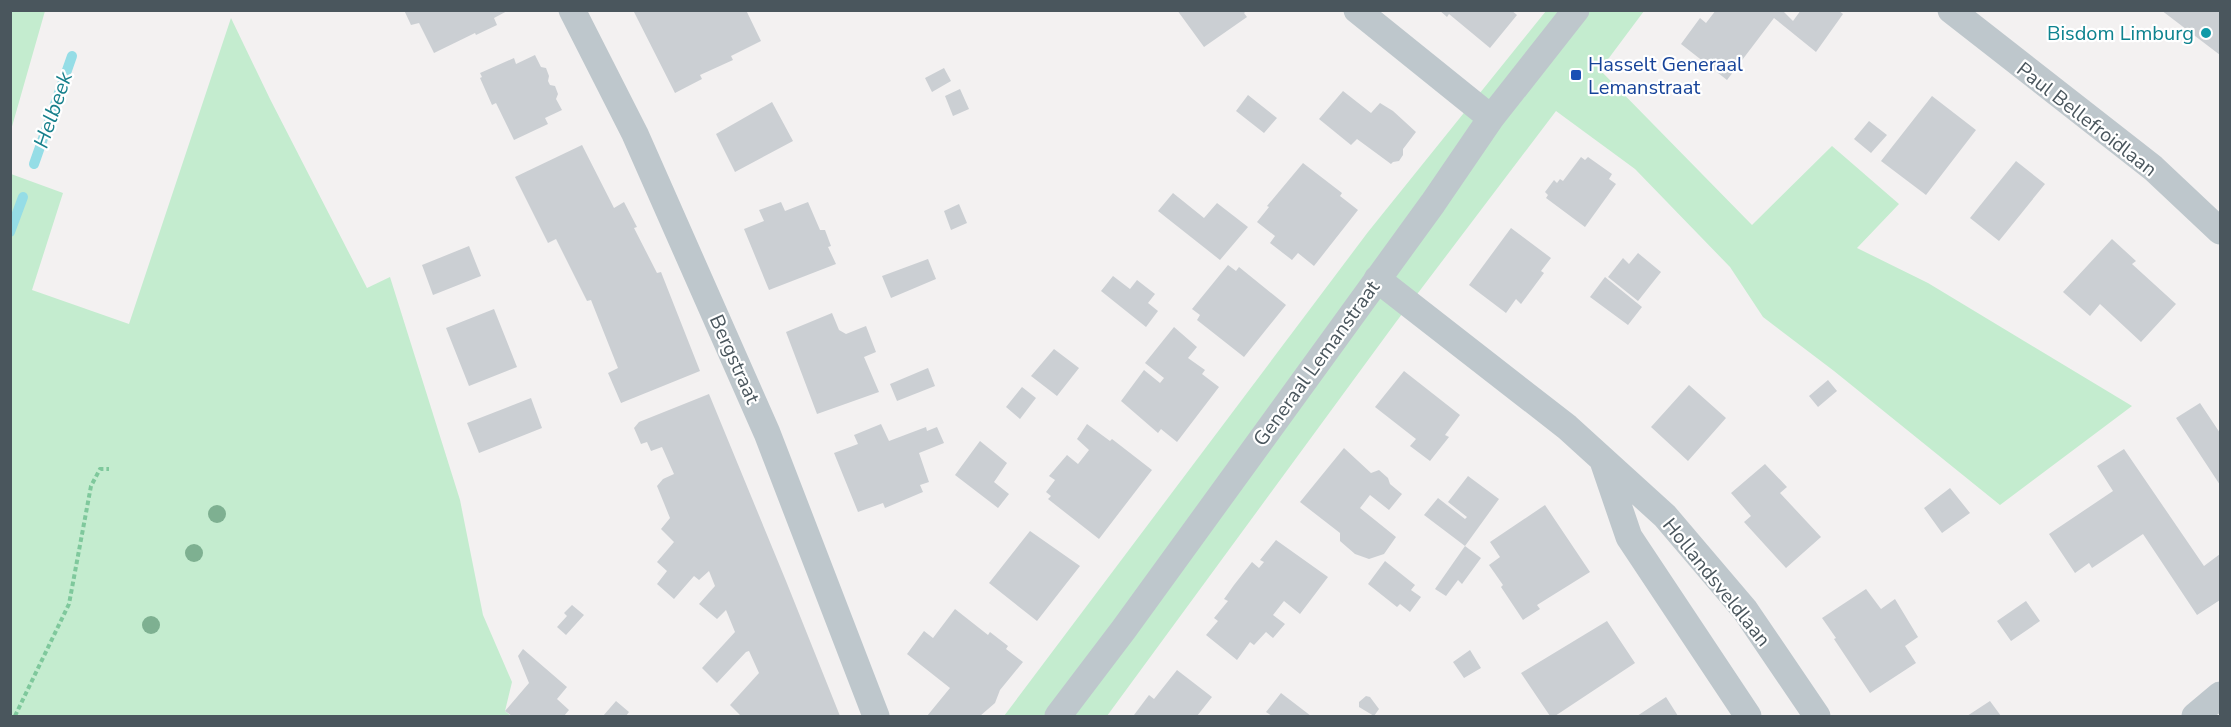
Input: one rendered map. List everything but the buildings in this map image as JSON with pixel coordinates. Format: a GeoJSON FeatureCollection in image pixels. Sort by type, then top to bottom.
{"type":"FeatureCollection","features":[{"type":"Feature","properties":{"kind":"street","name":"Bergstraat"},"geometry":{"type":"LineString","coordinates":[[572,10],[635,134],[767,433],[876,717]]}},
{"type":"Feature","properties":{"kind":"street"},"geometry":{"type":"LineString","coordinates":[[1357,10],[1491,117]]}},
{"type":"Feature","properties":{"kind":"street","name":"Generaal Lemanstraat"},"geometry":{"type":"LineString","coordinates":[[1058,717],[1433,203],[1491,117],[1576,10]]}},
{"type":"Feature","properties":{"kind":"street","name":"Paul Bellefroidlaan"},"geometry":{"type":"LineString","coordinates":[[1951,10],[2153,168],[2220,231]]}},
{"type":"Feature","properties":{"kind":"street","name":"Hollandsveldlaan"},"geometry":{"type":"LineString","coordinates":[[1377,279],[1567,428],[1665,516],[1745,610],[1817,717]]}},
{"type":"Feature","properties":{"kind":"street","name":"Hollandsveldlaan"},"geometry":{"type":"LineString","coordinates":[[1602,459],[1629,537],[1748,717]]}},
{"type":"Feature","properties":{"kind":"street"},"geometry":{"type":"LineString","coordinates":[[2195,717],[2220,695]]}},
{"type":"Feature","properties":{"kind":"path"},"geometry":{"type":"LineString","coordinates":[[15,717],[69,604],[91,486],[100,469],[109,469]]}},
{"type":"Feature","properties":{"kind":"green space"},"geometry":{"type":"Polygon","coordinates":[[[10,11],[45,11],[11,130],[10,11]]]}},
{"type":"Feature","properties":{"kind":"green space"},"geometry":{"type":"Polygon","coordinates":[[[1546,11],[1644,11],[1600,70],[1752,225],[1832,146],[1899,204],[1857,248],[1928,283],[2132,406],[2000,505],[1834,371],[1763,317],[1730,267],[1635,169],[1556,111],[1396,322],[1107,716],[1004,716],[1368,232],[1546,11]]]}},
{"type":"Feature","properties":{"kind":"green space"},"geometry":{"type":"Polygon","coordinates":[[[231,18],[367,288],[390,277],[460,500],[483,615],[512,682],[505,711],[511,716],[11,716],[11,174],[63,193],[32,290],[129,324],[231,18]]]}},
{"type":"Feature","properties":{"kind":"waterway","name":"Helbeek"},"geometry":{"type":"LineString","coordinates":[[34,164],[72,56]]}},
{"type":"Feature","properties":{"kind":"waterway","name":"Helbeek"},"geometry":{"type":"LineString","coordinates":[[10,232],[23,197]]}},
{"type":"Feature","properties":{"kind":"place","name":"Bisdom Limburg"},"geometry":{"type":"Point","coordinates":[2206,33]}},
{"type":"Feature","properties":{"kind":"place","name":"Hasselt Generaal Lemanstraat"},"geometry":{"type":"Point","coordinates":[1576,75]}}]}
